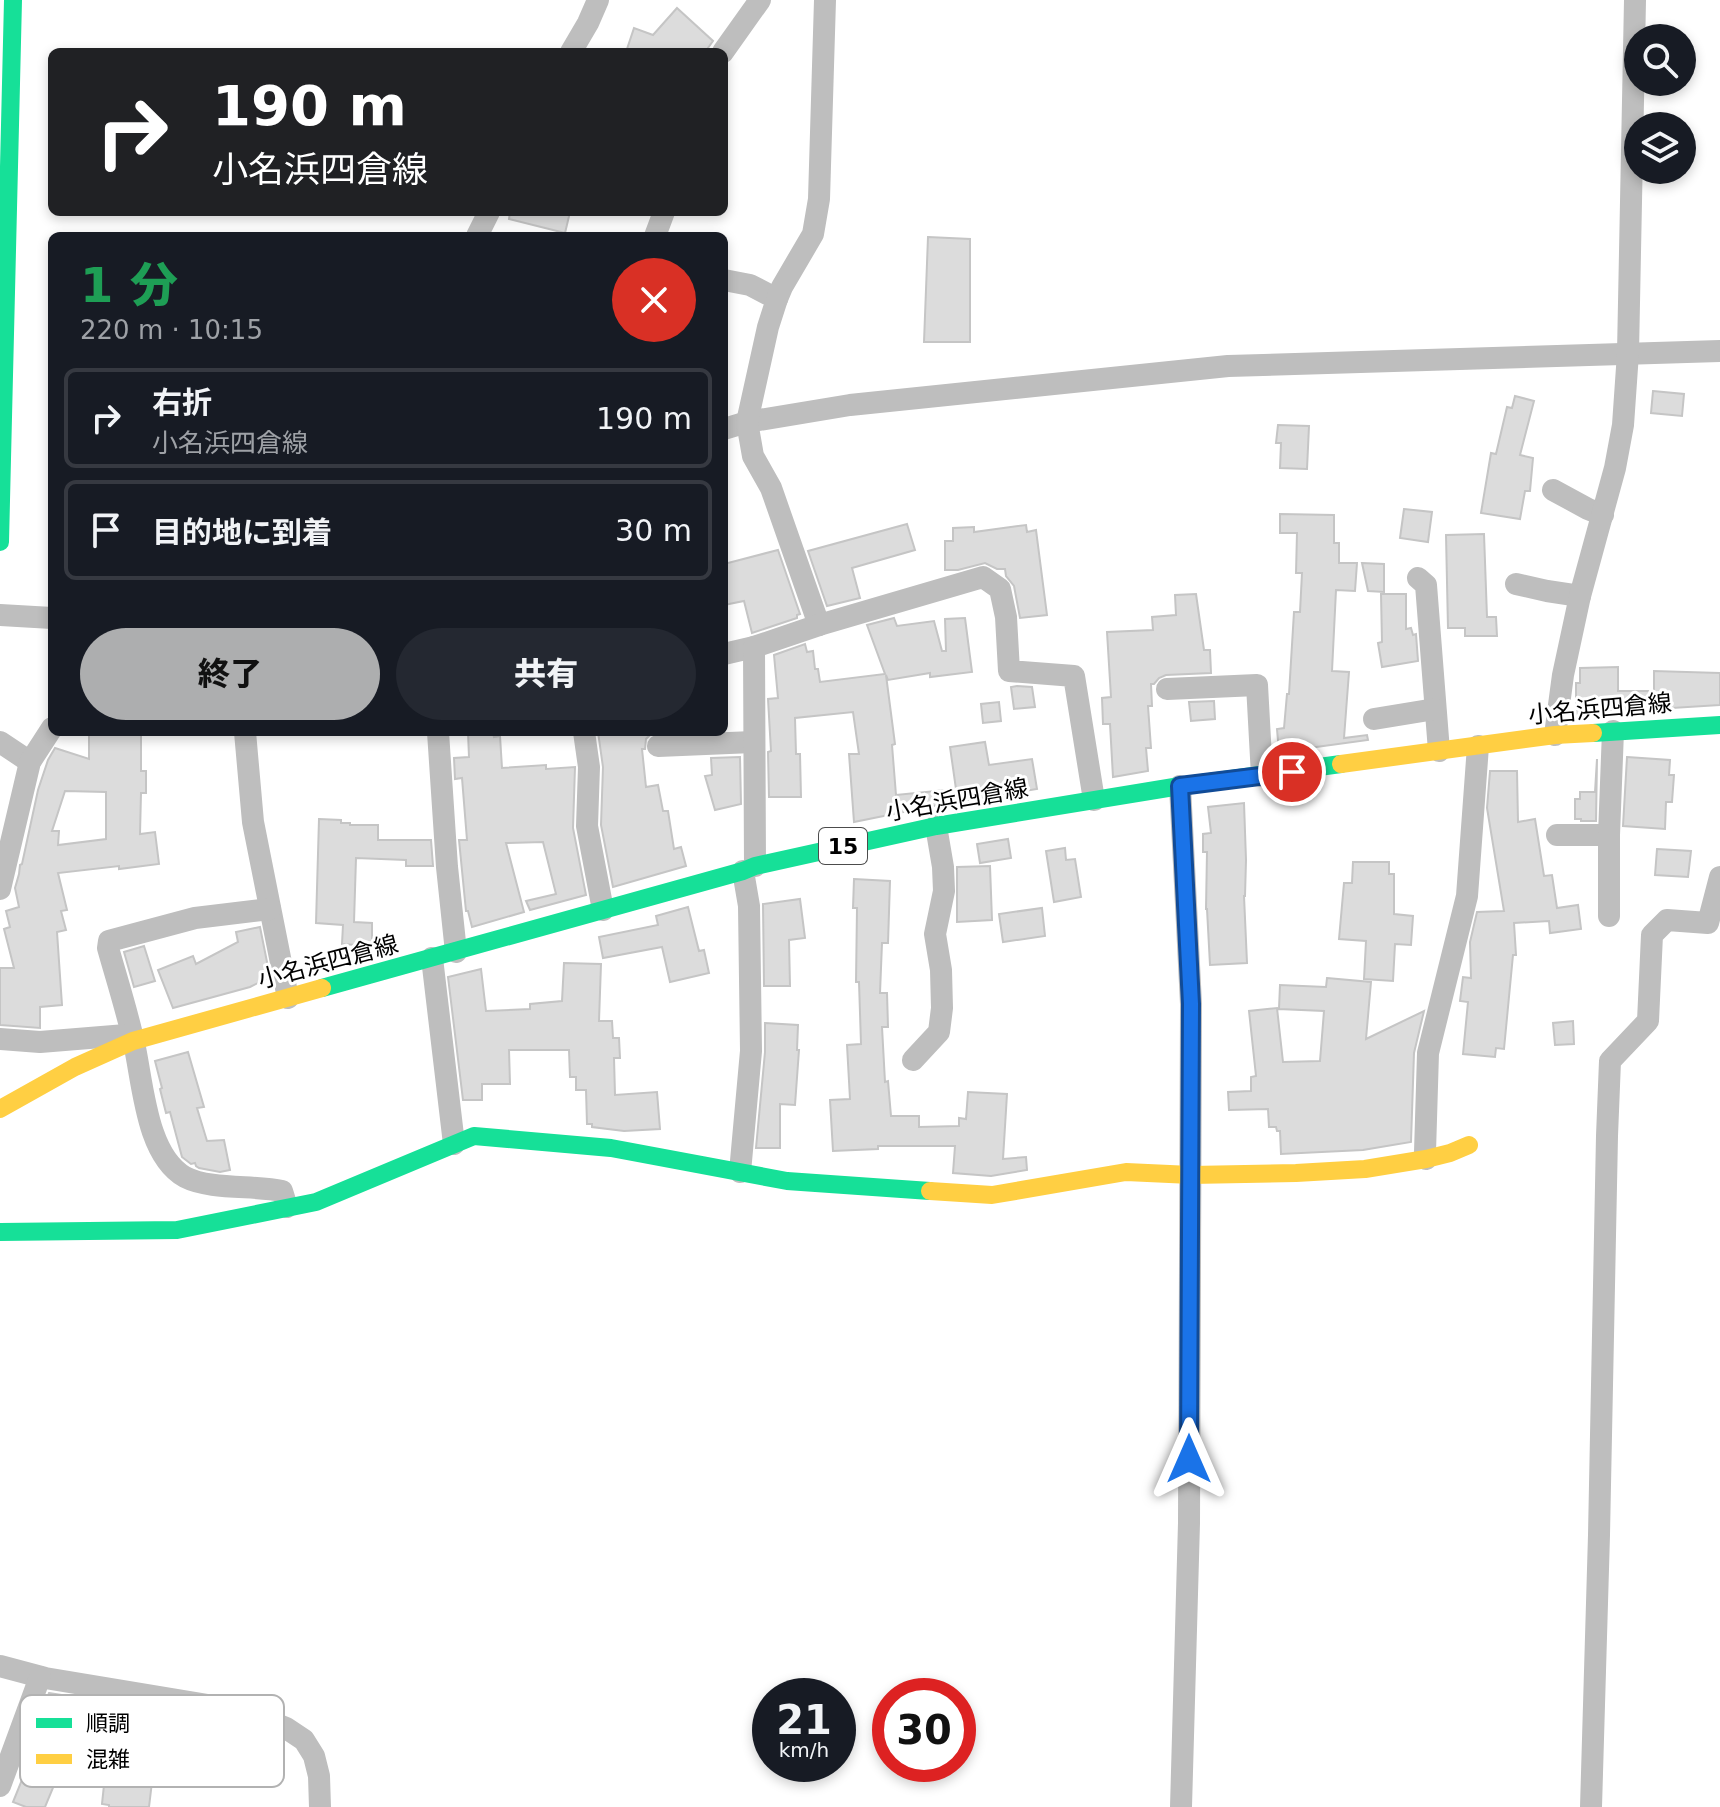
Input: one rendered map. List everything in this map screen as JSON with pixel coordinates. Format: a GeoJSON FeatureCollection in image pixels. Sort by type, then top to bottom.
{"type":"FeatureCollection","features":[{"type":"Feature","properties":{"kind":"street"},"geometry":{"type":"LineString","coordinates":[[0,542],[13,0]]}},
{"type":"Feature","properties":{"kind":"street"},"geometry":{"type":"LineString","coordinates":[[573,48],[598,0]]}},
{"type":"Feature","properties":{"kind":"street"},"geometry":{"type":"LineString","coordinates":[[726,48],[760,0]]}},
{"type":"Feature","properties":{"kind":"street"},"geometry":{"type":"LineString","coordinates":[[819,625],[771,488],[753,456],[747,422],[777,299],[813,234],[817,210],[825,0]]}},
{"type":"Feature","properties":{"kind":"street"},"geometry":{"type":"LineString","coordinates":[[1555,735],[1563,675],[1580,596],[1615,468],[1623,425],[1628,353],[1635,0]]}},
{"type":"Feature","properties":{"kind":"street"},"geometry":{"type":"LineString","coordinates":[[728,281],[750,285],[777,299]]}},
{"type":"Feature","properties":{"kind":"street"},"geometry":{"type":"LineString","coordinates":[[728,428],[850,405],[1228,366],[1720,351]]}},
{"type":"Feature","properties":{"kind":"street"},"geometry":{"type":"LineString","coordinates":[[1553,490],[1603,515]]}},
{"type":"Feature","properties":{"kind":"street"},"geometry":{"type":"LineString","coordinates":[[728,653],[983,577],[1000,589],[1006,617],[1009,671],[1074,676],[1094,800]]}},
{"type":"Feature","properties":{"kind":"street"},"geometry":{"type":"LineString","coordinates":[[1418,578],[1426,585],[1439,751]]}},
{"type":"Feature","properties":{"kind":"street"},"geometry":{"type":"LineString","coordinates":[[1516,584],[1580,596]]}},
{"type":"Feature","properties":{"kind":"street"},"geometry":{"type":"LineString","coordinates":[[0,615],[48,618]]}},
{"type":"Feature","properties":{"kind":"street"},"geometry":{"type":"LineString","coordinates":[[740,1172],[751,1051],[749,868],[754,647]]}},
{"type":"Feature","properties":{"kind":"street"},"geometry":{"type":"LineString","coordinates":[[1167,689],[1257,685],[1262,776]]}},
{"type":"Feature","properties":{"kind":"street"},"geometry":{"type":"LineString","coordinates":[[1374,719],[1435,709]]}},
{"type":"Feature","properties":{"kind":"street","name":"小名浜四倉線"},"geometry":{"type":"LineString","coordinates":[[0,1109],[75,1066],[133,1038],[456,952],[749,868],[936,826],[1180,786],[1555,735],[1720,725]]}},
{"type":"Feature","properties":{"kind":"street"},"geometry":{"type":"LineString","coordinates":[[1609,916],[1613,731]]}},
{"type":"Feature","properties":{"kind":"street"},"geometry":{"type":"LineString","coordinates":[[0,889],[30,762],[48,734]]}},
{"type":"Feature","properties":{"kind":"street"},"geometry":{"type":"LineString","coordinates":[[245,736],[253,822],[288,998]]}},
{"type":"Feature","properties":{"kind":"street"},"geometry":{"type":"LineString","coordinates":[[438,736],[456,952]]}},
{"type":"Feature","properties":{"kind":"street"},"geometry":{"type":"LineString","coordinates":[[585,736],[589,767],[587,826],[603,910]]}},
{"type":"Feature","properties":{"kind":"street"},"geometry":{"type":"LineString","coordinates":[[0,742],[30,762]]}},
{"type":"Feature","properties":{"kind":"street"},"geometry":{"type":"LineString","coordinates":[[658,746],[753,742]]}},
{"type":"Feature","properties":{"kind":"street"},"geometry":{"type":"LineString","coordinates":[[1426,1159],[1428,1053],[1467,896],[1478,746]]}},
{"type":"Feature","properties":{"kind":"street"},"geometry":{"type":"LineString","coordinates":[[1180,786],[1191,1004],[1189,1523],[1181,1807]]}},
{"type":"Feature","properties":{"kind":"street"},"geometry":{"type":"LineString","coordinates":[[913,1060],[939,1032],[942,1008],[941,970],[935,934],[944,891],[936,826]]}},
{"type":"Feature","properties":{"kind":"street"},"geometry":{"type":"LineString","coordinates":[[1557,835],[1609,835]]}},
{"type":"Feature","properties":{"kind":"street"},"geometry":{"type":"LineString","coordinates":[[1591,1807],[1610,1061],[1648,1021],[1652,935],[1667,920],[1708,923],[1720,877]]}},
{"type":"Feature","properties":{"kind":"street"},"geometry":{"type":"LineString","coordinates":[[270,909],[195,918],[109,941],[108,948],[133,1038],[150,1122],[164,1156],[176,1171],[204,1184],[282,1191],[287,1207]]}},
{"type":"Feature","properties":{"kind":"street"},"geometry":{"type":"LineString","coordinates":[[432,958],[454,1144]]}},
{"type":"Feature","properties":{"kind":"street"},"geometry":{"type":"LineString","coordinates":[[0,1039],[40,1042],[122,1034],[133,1038]]}},
{"type":"Feature","properties":{"kind":"street"},"geometry":{"type":"LineString","coordinates":[[0,1232],[177,1230],[316,1202],[474,1136],[611,1148],[787,1181],[992,1195],[1126,1172],[1191,1175],[1365,1169],[1426,1159],[1469,1145]]}},
{"type":"Feature","properties":{"kind":"street"},"geometry":{"type":"LineString","coordinates":[[0,1666],[40,1677],[148,1695]]}},
{"type":"Feature","properties":{"kind":"street"},"geometry":{"type":"LineString","coordinates":[[33,1695],[40,1677]]}},
{"type":"Feature","properties":{"kind":"street"},"geometry":{"type":"LineString","coordinates":[[284,1727],[304,1740],[314,1756],[319,1776],[320,1807]]}},
{"type":"Feature","properties":{"kind":"street"},"geometry":{"type":"LineString","coordinates":[[0,1786],[20,1732]]}},
{"type":"Feature","properties":{"kind":"building"},"geometry":{"type":"Polygon","coordinates":[[[677,8],[713,41],[708,48],[627,48],[634,28],[653,35],[677,8]]]}},
{"type":"Feature","properties":{"kind":"building"},"geometry":{"type":"Polygon","coordinates":[[[509,216],[569,216],[565,232],[509,219],[509,216]]]}},
{"type":"Feature","properties":{"kind":"building"},"geometry":{"type":"Polygon","coordinates":[[[928,237],[970,239],[970,342],[924,342],[928,237]]]}},
{"type":"Feature","properties":{"kind":"building"},"geometry":{"type":"Polygon","coordinates":[[[1653,391],[1684,394],[1682,416],[1651,413],[1653,391]]]}},
{"type":"Feature","properties":{"kind":"building"},"geometry":{"type":"Polygon","coordinates":[[[1515,396],[1534,401],[1520,455],[1533,458],[1530,491],[1525,491],[1520,519],[1481,513],[1491,453],[1496,454],[1507,407],[1512,408],[1515,396]]]}},
{"type":"Feature","properties":{"kind":"building"},"geometry":{"type":"Polygon","coordinates":[[[1278,425],[1309,426],[1307,469],[1280,468],[1281,443],[1276,443],[1278,425]]]}},
{"type":"Feature","properties":{"kind":"building"},"geometry":{"type":"Polygon","coordinates":[[[1404,509],[1432,512],[1428,542],[1400,538],[1404,509]]]}},
{"type":"Feature","properties":{"kind":"building"},"geometry":{"type":"Polygon","coordinates":[[[1280,514],[1334,515],[1334,543],[1339,543],[1339,563],[1357,563],[1355,591],[1336,590],[1332,671],[1349,672],[1344,738],[1367,735],[1368,740],[1279,752],[1277,729],[1284,728],[1294,612],[1300,612],[1302,573],[1296,573],[1297,533],[1280,533],[1280,514]]]}},
{"type":"Feature","properties":{"kind":"building"},"geometry":{"type":"Polygon","coordinates":[[[907,524],[915,550],[852,568],[860,598],[827,606],[808,551],[907,524]]]}},
{"type":"Feature","properties":{"kind":"building"},"geometry":{"type":"Polygon","coordinates":[[[1026,525],[1027,532],[1036,530],[1047,615],[1020,618],[1014,586],[1005,569],[985,563],[945,570],[945,541],[953,541],[953,528],[974,527],[974,532],[1026,525]]]}},
{"type":"Feature","properties":{"kind":"building"},"geometry":{"type":"Polygon","coordinates":[[[1484,534],[1487,617],[1496,617],[1497,636],[1465,636],[1465,628],[1448,628],[1446,535],[1484,534]]]}},
{"type":"Feature","properties":{"kind":"building"},"geometry":{"type":"Polygon","coordinates":[[[778,550],[800,614],[797,618],[752,633],[744,601],[728,604],[728,563],[778,550]]]}},
{"type":"Feature","properties":{"kind":"building"},"geometry":{"type":"Polygon","coordinates":[[[1362,563],[1384,564],[1384,592],[1368,591],[1362,563]]]}},
{"type":"Feature","properties":{"kind":"building"},"geometry":{"type":"Polygon","coordinates":[[[1196,594],[1204,650],[1210,650],[1211,673],[1166,675],[1151,684],[1152,706],[1148,706],[1151,748],[1146,748],[1148,771],[1113,777],[1110,724],[1103,724],[1102,698],[1111,697],[1107,632],[1153,630],[1152,617],[1176,615],[1175,595],[1196,594]]]}},
{"type":"Feature","properties":{"kind":"building"},"geometry":{"type":"Polygon","coordinates":[[[1381,594],[1406,594],[1406,629],[1411,628],[1413,635],[1416,634],[1418,661],[1382,667],[1378,643],[1382,642],[1381,594]]]}},
{"type":"Feature","properties":{"kind":"building"},"geometry":{"type":"Polygon","coordinates":[[[894,618],[897,626],[934,621],[942,651],[946,651],[945,619],[965,618],[972,672],[930,677],[930,673],[888,680],[886,675],[895,744],[892,745],[896,795],[956,789],[950,747],[985,742],[989,765],[1032,759],[1037,789],[854,822],[849,754],[859,754],[853,712],[795,718],[801,797],[769,797],[768,752],[771,751],[768,699],[778,698],[774,655],[805,644],[807,652],[813,651],[820,682],[885,674],[867,625],[894,618]]]}},
{"type":"Feature","properties":{"kind":"building"},"geometry":{"type":"Polygon","coordinates":[[[1618,667],[1618,691],[1654,691],[1654,671],[1720,673],[1720,705],[1576,714],[1576,683],[1580,683],[1580,668],[1618,667]]]}},
{"type":"Feature","properties":{"kind":"building"},"geometry":{"type":"Polygon","coordinates":[[[1011,687],[1032,687],[1035,707],[1014,709],[1011,687]]]}},
{"type":"Feature","properties":{"kind":"building"},"geometry":{"type":"Polygon","coordinates":[[[1214,701],[1215,719],[1191,721],[1189,702],[1214,701]]]}},
{"type":"Feature","properties":{"kind":"building"},"geometry":{"type":"Polygon","coordinates":[[[999,702],[1001,721],[983,723],[981,704],[999,702]]]}},
{"type":"Feature","properties":{"kind":"building"},"geometry":{"type":"Polygon","coordinates":[[[89,736],[141,736],[141,771],[146,771],[146,793],[141,793],[140,834],[155,832],[159,864],[58,873],[67,910],[61,911],[66,930],[57,932],[62,1005],[40,1007],[40,1028],[0,1025],[0,968],[14,968],[4,929],[10,927],[6,911],[19,907],[15,888],[20,865],[38,790],[55,748],[89,759],[89,736]],[[65,791],[52,831],[59,831],[58,845],[106,839],[106,792],[65,791]]]}},
{"type":"Feature","properties":{"kind":"building"},"geometry":{"type":"Polygon","coordinates":[[[468,736],[500,736],[502,768],[575,767],[573,828],[586,895],[530,910],[526,901],[556,894],[543,842],[506,843],[524,912],[472,927],[466,911],[459,840],[467,840],[462,778],[455,779],[454,758],[469,757],[468,736]]]}},
{"type":"Feature","properties":{"kind":"building"},"geometry":{"type":"Polygon","coordinates":[[[599,736],[649,736],[645,749],[642,749],[646,787],[658,785],[663,811],[668,811],[674,849],[681,847],[686,866],[613,887],[601,825],[603,767],[599,736]]]}},
{"type":"Feature","properties":{"kind":"building"},"geometry":{"type":"Polygon","coordinates":[[[740,757],[741,804],[715,810],[705,776],[712,775],[711,758],[740,757]]]}},
{"type":"Feature","properties":{"kind":"building"},"geometry":{"type":"Polygon","coordinates":[[[1627,757],[1670,760],[1669,775],[1674,775],[1672,802],[1666,802],[1665,829],[1623,826],[1627,757]]]}},
{"type":"Feature","properties":{"kind":"building"},"geometry":{"type":"Polygon","coordinates":[[[1597,759],[1596,821],[1581,821],[1575,819],[1575,799],[1580,799],[1580,792],[1595,792],[1597,759]]]}},
{"type":"Feature","properties":{"kind":"building"},"geometry":{"type":"Polygon","coordinates":[[[1490,771],[1517,771],[1518,822],[1535,819],[1544,876],[1552,875],[1557,908],[1578,905],[1581,929],[1550,933],[1549,921],[1514,923],[1516,955],[1513,955],[1504,1049],[1496,1048],[1495,1057],[1463,1054],[1468,1002],[1460,1001],[1463,977],[1471,978],[1470,942],[1477,912],[1504,911],[1487,808],[1490,771]]]}},
{"type":"Feature","properties":{"kind":"building"},"geometry":{"type":"Polygon","coordinates":[[[1244,803],[1247,963],[1210,965],[1206,909],[1207,852],[1203,852],[1203,834],[1211,833],[1208,807],[1244,803]]]}},
{"type":"Feature","properties":{"kind":"building"},"geometry":{"type":"Polygon","coordinates":[[[319,819],[341,820],[341,823],[350,825],[378,825],[378,840],[431,840],[433,866],[406,866],[406,860],[356,858],[354,922],[372,923],[372,946],[342,944],[343,925],[316,923],[319,819]]]}},
{"type":"Feature","properties":{"kind":"building"},"geometry":{"type":"Polygon","coordinates":[[[1008,839],[1011,858],[980,863],[977,844],[1008,839]]]}},
{"type":"Feature","properties":{"kind":"building"},"geometry":{"type":"Polygon","coordinates":[[[1065,848],[1066,860],[1075,859],[1081,897],[1054,902],[1046,851],[1065,848]]]}},
{"type":"Feature","properties":{"kind":"building"},"geometry":{"type":"Polygon","coordinates":[[[1657,849],[1691,851],[1688,877],[1655,875],[1657,849]]]}},
{"type":"Feature","properties":{"kind":"building"},"geometry":{"type":"Polygon","coordinates":[[[1353,862],[1389,862],[1389,874],[1394,874],[1394,914],[1413,916],[1411,945],[1395,944],[1393,981],[1364,979],[1366,941],[1339,939],[1344,883],[1352,883],[1353,862]]]}},
{"type":"Feature","properties":{"kind":"building"},"geometry":{"type":"Polygon","coordinates":[[[990,866],[992,920],[957,922],[957,867],[990,866]]]}},
{"type":"Feature","properties":{"kind":"building"},"geometry":{"type":"Polygon","coordinates":[[[854,879],[890,881],[888,943],[882,943],[880,993],[887,993],[888,1027],[882,1027],[885,1082],[888,1081],[891,1116],[919,1116],[919,1127],[959,1126],[959,1118],[966,1119],[968,1092],[1007,1094],[1003,1159],[1026,1157],[1027,1170],[991,1176],[953,1173],[955,1146],[878,1146],[878,1149],[833,1151],[830,1100],[850,1099],[847,1045],[861,1044],[854,879]]]}},
{"type":"Feature","properties":{"kind":"building"},"geometry":{"type":"Polygon","coordinates":[[[800,899],[805,938],[789,940],[790,986],[764,986],[763,904],[800,899]]]}},
{"type":"Feature","properties":{"kind":"building"},"geometry":{"type":"Polygon","coordinates":[[[688,907],[699,951],[704,950],[709,973],[670,982],[662,947],[603,958],[599,937],[658,925],[656,916],[688,907]]]}},
{"type":"Feature","properties":{"kind":"building"},"geometry":{"type":"Polygon","coordinates":[[[1042,908],[1045,936],[1003,942],[999,914],[1042,908]]]}},
{"type":"Feature","properties":{"kind":"building"},"geometry":{"type":"Polygon","coordinates":[[[260,927],[270,977],[250,987],[173,1008],[158,970],[193,956],[196,964],[238,942],[236,932],[260,927]]]}},
{"type":"Feature","properties":{"kind":"building"},"geometry":{"type":"Polygon","coordinates":[[[144,946],[155,981],[134,987],[124,952],[144,946]]]}},
{"type":"Feature","properties":{"kind":"building"},"geometry":{"type":"Polygon","coordinates":[[[564,963],[601,964],[599,1021],[612,1021],[613,1038],[619,1038],[620,1058],[614,1058],[615,1095],[657,1092],[660,1129],[624,1131],[587,1124],[586,1090],[576,1090],[576,1077],[570,1077],[569,1050],[509,1050],[510,1084],[482,1084],[482,1100],[463,1100],[448,977],[481,969],[486,1011],[530,1009],[530,1004],[562,1001],[564,963]]]}},
{"type":"Feature","properties":{"kind":"building"},"geometry":{"type":"Polygon","coordinates":[[[1327,978],[1371,982],[1366,1039],[1424,1011],[1414,1053],[1411,1142],[1363,1150],[1281,1154],[1280,1131],[1269,1127],[1268,1109],[1229,1110],[1228,1092],[1251,1091],[1251,1077],[1256,1076],[1249,1011],[1277,1008],[1283,1062],[1320,1061],[1324,1011],[1279,1009],[1280,985],[1326,987],[1327,978]]]}},
{"type":"Feature","properties":{"kind":"building"},"geometry":{"type":"Polygon","coordinates":[[[1573,1021],[1574,1044],[1555,1045],[1553,1023],[1573,1021]]]}},
{"type":"Feature","properties":{"kind":"building"},"geometry":{"type":"Polygon","coordinates":[[[765,1023],[798,1025],[795,1105],[780,1104],[780,1148],[756,1148],[765,1023]]]}},
{"type":"Feature","properties":{"kind":"building"},"geometry":{"type":"Polygon","coordinates":[[[188,1052],[204,1107],[197,1108],[207,1141],[224,1140],[230,1170],[220,1172],[199,1168],[182,1157],[170,1112],[166,1113],[155,1061],[188,1052]]]}},
{"type":"Feature","properties":{"kind":"building"},"geometry":{"type":"Polygon","coordinates":[[[20,1785],[53,1787],[45,1807],[26,1807],[13,1802],[20,1785]]]}},
{"type":"Feature","properties":{"kind":"building"},"geometry":{"type":"Polygon","coordinates":[[[104,1787],[151,1787],[149,1807],[109,1807],[102,1804],[104,1787]]]}},
{"type":"Feature","properties":{"kind":"traffic: fast"},"geometry":{"type":"LineString","coordinates":[[0,542],[13,0]]}},
{"type":"Feature","properties":{"kind":"traffic: fast"},"geometry":{"type":"LineString","coordinates":[[1593,733],[1720,725]]}},
{"type":"Feature","properties":{"kind":"traffic: fast"},"geometry":{"type":"LineString","coordinates":[[322,988],[755,866],[936,826],[1180,786],[1341,764]]}},
{"type":"Feature","properties":{"kind":"traffic: fast"},"geometry":{"type":"LineString","coordinates":[[0,1232],[177,1230],[316,1202],[474,1136],[611,1148],[787,1181],[930,1191]]}},
{"type":"Feature","properties":{"kind":"traffic: slow"},"geometry":{"type":"LineString","coordinates":[[1341,764],[1555,735],[1593,733]]}},
{"type":"Feature","properties":{"kind":"traffic: slow"},"geometry":{"type":"LineString","coordinates":[[0,1109],[75,1067],[133,1041],[322,988]]}},
{"type":"Feature","properties":{"kind":"traffic: slow"},"geometry":{"type":"LineString","coordinates":[[930,1191],[992,1195],[1126,1172],[1191,1175],[1365,1169],[1426,1159],[1469,1145]]}},
{"type":"Feature","properties":{"kind":"route"},"geometry":{"type":"LineString","coordinates":[[1189,1459],[1191,1004],[1180,786],[1292,772]]}}]}
